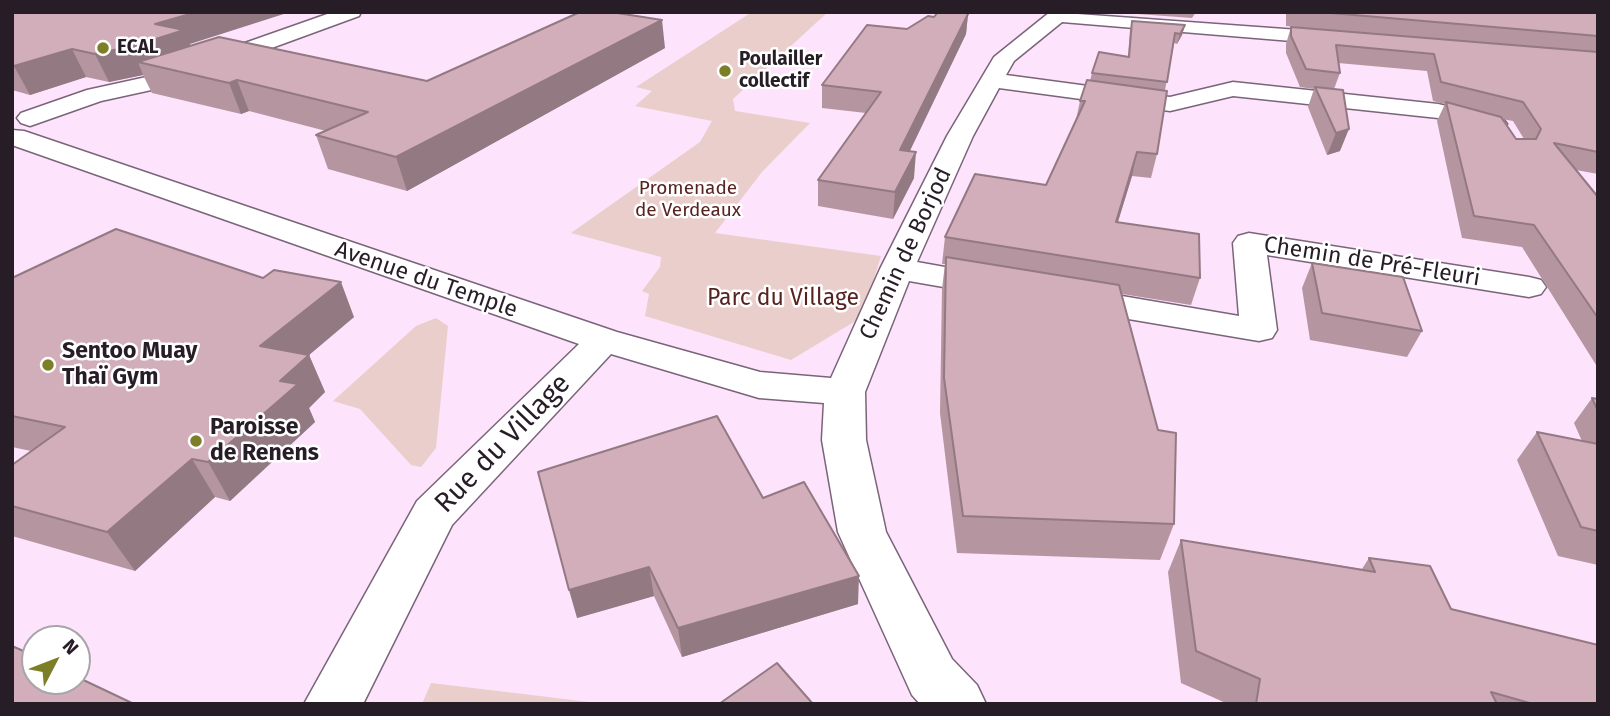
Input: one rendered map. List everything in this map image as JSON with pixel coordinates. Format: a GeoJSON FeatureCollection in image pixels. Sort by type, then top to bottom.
{"type":"FeatureCollection","features":[{"type":"Feature","properties":{"kind":"street"},"geometry":{"type":"LineString","coordinates":[[17,128],[95,95],[138,72],[312,12]]}},
{"type":"Feature","properties":{"kind":"street"},"geometry":{"type":"LineString","coordinates":[[95,95],[157,82],[352,12]]}},
{"type":"Feature","properties":{"kind":"street"},"geometry":{"type":"LineString","coordinates":[[1061,14],[1367,42]]}},
{"type":"Feature","properties":{"kind":"street","name":"Chemin de Borjod"},"geometry":{"type":"LineString","coordinates":[[845,392],[897,269],[960,136],[1005,57],[1061,14]]}},
{"type":"Feature","properties":{"kind":"street"},"geometry":{"type":"LineString","coordinates":[[992,80],[1170,104],[1181,104],[1220,89],[1438,111],[1493,124],[1503,129],[1509,139]]}},
{"type":"Feature","properties":{"kind":"street","name":"Avenue du Temple"},"geometry":{"type":"LineString","coordinates":[[17,128],[604,340],[759,385],[845,392]]}},
{"type":"Feature","properties":{"kind":"street","name":"Chemin de Pré-Fleuri"},"geometry":{"type":"LineString","coordinates":[[897,269],[1259,330],[1249,243],[1529,287]]}},
{"type":"Feature","properties":{"kind":"street","name":"Rue du Village"},"geometry":{"type":"LineString","coordinates":[[333,704],[434,514],[604,340]]}},
{"type":"Feature","properties":{"kind":"street"},"geometry":{"type":"LineString","coordinates":[[845,392],[845,440],[862,532],[932,677],[957,704]]}},
{"type":"Feature","properties":{"kind":"green space"},"geometry":{"type":"Polygon","coordinates":[[[752,12],[828,12],[733,99],[735,111],[810,123],[762,172],[715,233],[881,256],[862,317],[791,360],[645,316],[649,294],[642,291],[660,267],[661,257],[571,233],[700,142],[712,121],[635,106],[652,91],[636,87],[752,12]]]}},
{"type":"Feature","properties":{"kind":"green space"},"geometry":{"type":"Polygon","coordinates":[[[436,318],[448,326],[436,448],[421,467],[411,465],[360,409],[333,401],[416,326],[436,318]]]}},
{"type":"Feature","properties":{"kind":"green space"},"geometry":{"type":"Polygon","coordinates":[[[431,683],[598,703],[422,704],[431,683]]]}},
{"type":"Feature","properties":{"kind":"building"},"geometry":{"type":"Polygon","coordinates":[[[12,12],[197,12],[155,24],[184,30],[137,45],[95,54],[72,49],[12,66],[12,12]]]}},
{"type":"Feature","properties":{"kind":"building"},"geometry":{"type":"Polygon","coordinates":[[[580,12],[611,12],[662,20],[396,157],[316,135],[368,112],[237,80],[229,83],[138,62],[219,37],[427,81],[580,12]]]}},
{"type":"Feature","properties":{"kind":"building"},"geometry":{"type":"Polygon","coordinates":[[[938,12],[968,14],[900,150],[916,152],[895,192],[818,180],[881,92],[822,85],[867,25],[907,29],[928,16],[934,17],[938,12]]]}},
{"type":"Feature","properties":{"kind":"building"},"geometry":{"type":"Polygon","coordinates":[[[1319,12],[1598,12],[1598,36],[1319,12]]]}},
{"type":"Feature","properties":{"kind":"building"},"geometry":{"type":"Polygon","coordinates":[[[1132,21],[1185,25],[1180,34],[1175,33],[1167,82],[1092,73],[1099,52],[1129,57],[1132,21]]]}},
{"type":"Feature","properties":{"kind":"building"},"geometry":{"type":"Polygon","coordinates":[[[1291,27],[1598,52],[1598,152],[1554,143],[1598,197],[1598,318],[1534,225],[1474,216],[1446,102],[1501,117],[1516,139],[1536,139],[1541,129],[1523,102],[1441,82],[1434,54],[1336,45],[1340,73],[1306,69],[1291,36],[1291,27]]]}},
{"type":"Feature","properties":{"kind":"building"},"geometry":{"type":"Polygon","coordinates":[[[1087,80],[1167,91],[1157,154],[1137,152],[1116,222],[1199,234],[1200,278],[945,237],[975,174],[1046,185],[1085,101],[1080,101],[1087,80]]]}},
{"type":"Feature","properties":{"kind":"building"},"geometry":{"type":"Polygon","coordinates":[[[1315,87],[1343,90],[1349,129],[1336,133],[1315,87]]]}},
{"type":"Feature","properties":{"kind":"building"},"geometry":{"type":"Polygon","coordinates":[[[116,229],[263,278],[274,270],[341,282],[260,346],[309,355],[280,381],[298,384],[208,462],[192,459],[107,532],[12,506],[12,465],[65,427],[12,416],[12,278],[116,229]]]}},
{"type":"Feature","properties":{"kind":"building"},"geometry":{"type":"Polygon","coordinates":[[[946,257],[1119,285],[1158,430],[1176,433],[1174,524],[963,516],[944,378],[946,257]]]}},
{"type":"Feature","properties":{"kind":"building"},"geometry":{"type":"Polygon","coordinates":[[[1312,263],[1403,277],[1422,331],[1322,313],[1312,263]]]}},
{"type":"Feature","properties":{"kind":"building"},"geometry":{"type":"Polygon","coordinates":[[[1592,398],[1598,399],[1598,411],[1592,398]]]}},
{"type":"Feature","properties":{"kind":"building"},"geometry":{"type":"Polygon","coordinates":[[[717,416],[763,498],[804,482],[859,576],[678,628],[649,567],[569,590],[538,472],[717,416]]]}},
{"type":"Feature","properties":{"kind":"building"},"geometry":{"type":"Polygon","coordinates":[[[1537,432],[1598,444],[1598,531],[1581,527],[1537,432]]]}},
{"type":"Feature","properties":{"kind":"building"},"geometry":{"type":"Polygon","coordinates":[[[1181,540],[1375,572],[1369,558],[1430,566],[1451,609],[1598,645],[1598,704],[1533,704],[1491,692],[1497,704],[1256,704],[1260,679],[1196,651],[1181,540]]]}},
{"type":"Feature","properties":{"kind":"building"},"geometry":{"type":"Polygon","coordinates":[[[12,646],[21,650],[21,695],[91,695],[91,684],[134,704],[12,704],[12,646]]]}},
{"type":"Feature","properties":{"kind":"building"},"geometry":{"type":"Polygon","coordinates":[[[777,663],[813,704],[719,704],[777,663]]]}},
{"type":"Feature","properties":{"kind":"place","name":"ECAL"},"geometry":{"type":"Point","coordinates":[103,48]}},
{"type":"Feature","properties":{"kind":"place","name":"Poulailler collectif"},"geometry":{"type":"Point","coordinates":[725,71]}},
{"type":"Feature","properties":{"kind":"place","name":"Sentoo Muay Thaï Gym"},"geometry":{"type":"Point","coordinates":[48,365]}},
{"type":"Feature","properties":{"kind":"place","name":"Paroisse de Renens"},"geometry":{"type":"Point","coordinates":[196,441]}},
{"type":"Feature","properties":{"kind":"park label","name":"Promenade de Verdeaux"},"geometry":{"type":"Point","coordinates":[688,200]}},
{"type":"Feature","properties":{"kind":"park label","name":"Parc du Village"},"geometry":{"type":"Point","coordinates":[783,299]}}]}
